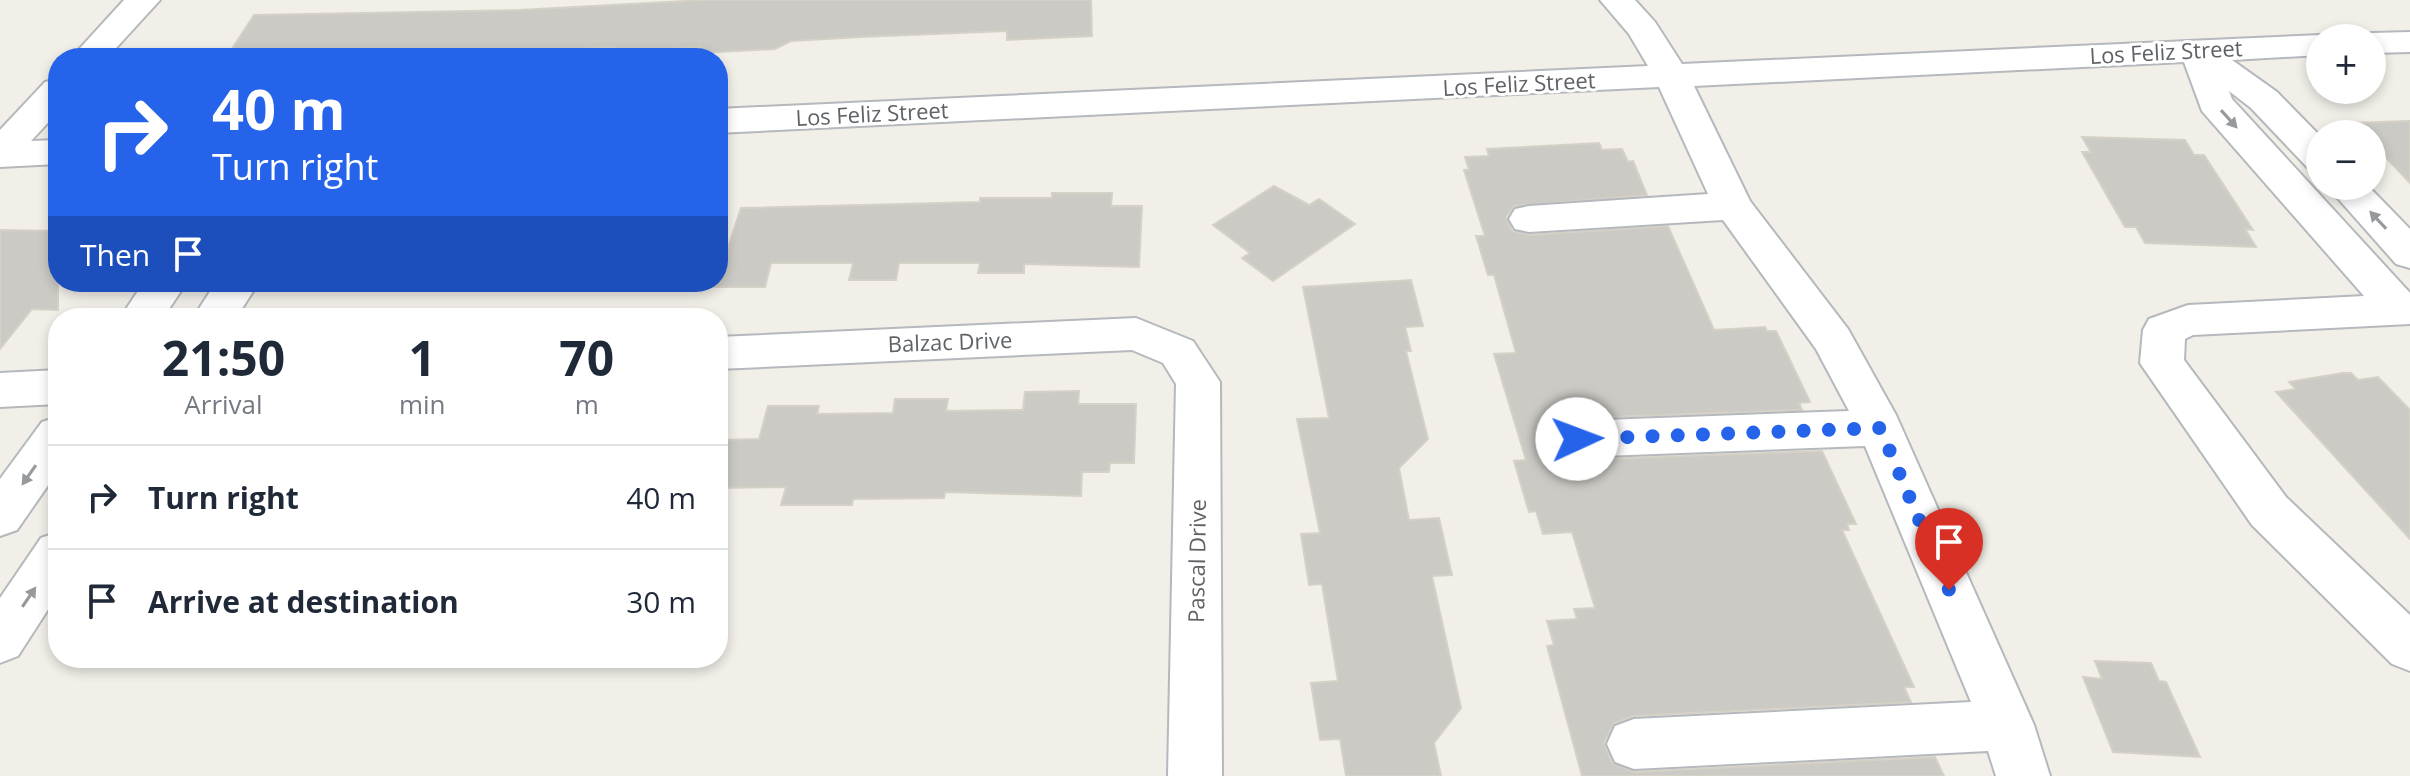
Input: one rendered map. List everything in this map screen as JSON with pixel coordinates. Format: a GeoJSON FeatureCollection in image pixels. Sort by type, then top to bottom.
{"type":"FeatureCollection","features":[{"type":"Feature","properties":{"kind":"street"},"geometry":{"type":"LineString","coordinates":[[97,48],[143,0]]}},
{"type":"Feature","properties":{"kind":"street"},"geometry":{"type":"LineString","coordinates":[[1617,0],[1643,29],[1672,76],[1733,206],[1833,340],[1880,428],[2007,725],[2023,776]]}},
{"type":"Feature","properties":{"kind":"street"},"geometry":{"type":"LineString","coordinates":[[2386,43],[2410,42]]}},
{"type":"Feature","properties":{"kind":"street","name":"Los Feliz Street"},"geometry":{"type":"LineString","coordinates":[[728,121],[1938,66],[2306,46]]}},
{"type":"Feature","properties":{"kind":"street"},"geometry":{"type":"LineString","coordinates":[[2197,50],[2264,100],[2306,144]]}},
{"type":"Feature","properties":{"kind":"street"},"geometry":{"type":"LineString","coordinates":[[2197,50],[2215,103],[2406,310]]}},
{"type":"Feature","properties":{"kind":"street"},"geometry":{"type":"LineString","coordinates":[[0,154],[48,101]]}},
{"type":"Feature","properties":{"kind":"street"},"geometry":{"type":"LineString","coordinates":[[0,154],[48,152]]}},
{"type":"Feature","properties":{"kind":"street"},"geometry":{"type":"LineString","coordinates":[[2278,173],[2306,172]]}},
{"type":"Feature","properties":{"kind":"street"},"geometry":{"type":"LineString","coordinates":[[2359,200],[2410,254]]}},
{"type":"Feature","properties":{"kind":"street"},"geometry":{"type":"LineString","coordinates":[[1529,219],[1733,206]]}},
{"type":"Feature","properties":{"kind":"street"},"geometry":{"type":"LineString","coordinates":[[2406,310],[2188,320],[2164,330],[2162,363],[2269,511],[2410,648]]}},
{"type":"Feature","properties":{"kind":"street","name":"Balzac Drive"},"geometry":{"type":"LineString","coordinates":[[728,353],[1136,334],[1178,352]]}},
{"type":"Feature","properties":{"kind":"street","name":"Pascal Drive"},"geometry":{"type":"LineString","coordinates":[[1178,352],[1198,382],[1195,776]]}},
{"type":"Feature","properties":{"kind":"street"},"geometry":{"type":"LineString","coordinates":[[0,390],[48,388]]}},
{"type":"Feature","properties":{"kind":"street"},"geometry":{"type":"LineString","coordinates":[[1577,439],[1880,428]]}},
{"type":"Feature","properties":{"kind":"street"},"geometry":{"type":"LineString","coordinates":[[0,516],[48,449]]}},
{"type":"Feature","properties":{"kind":"street"},"geometry":{"type":"LineString","coordinates":[[0,640],[48,568]]}},
{"type":"Feature","properties":{"kind":"street"},"geometry":{"type":"LineString","coordinates":[[1634,744],[2007,725]]}},
{"type":"Feature","properties":{"kind":"building"},"geometry":{"type":"Polygon","coordinates":[[[704,0],[1091,0],[1092,36],[1007,40],[1007,31],[861,37],[791,41],[775,49],[728,52],[728,48],[701,47],[233,48],[254,15],[519,10],[704,0]]]}},
{"type":"Feature","properties":{"kind":"building"},"geometry":{"type":"Polygon","coordinates":[[[2410,121],[2410,183],[2386,158],[2386,122],[2410,121]]]}},
{"type":"Feature","properties":{"kind":"building"},"geometry":{"type":"Polygon","coordinates":[[[2082,137],[2185,140],[2194,155],[2204,155],[2253,230],[2245,229],[2256,247],[2145,243],[2136,227],[2125,227],[2082,152],[2091,152],[2082,137]]]}},
{"type":"Feature","properties":{"kind":"building"},"geometry":{"type":"Polygon","coordinates":[[[1599,143],[1602,150],[1622,149],[1628,162],[1633,161],[1647,195],[1514,206],[1506,217],[1512,231],[1529,235],[1668,226],[1714,330],[1765,327],[1767,331],[1776,331],[1810,402],[1799,403],[1802,410],[1576,418],[1560,423],[1551,438],[1558,453],[1577,460],[1822,451],[1856,524],[1847,524],[1849,530],[1842,530],[1914,687],[1904,687],[1911,702],[1633,716],[1614,723],[1604,743],[1612,763],[1634,772],[1935,757],[1944,776],[1582,776],[1547,646],[1554,645],[1547,621],[1577,619],[1574,609],[1595,608],[1572,532],[1543,534],[1536,511],[1529,512],[1514,461],[1526,460],[1494,354],[1516,353],[1494,275],[1488,275],[1476,236],[1485,236],[1464,170],[1469,170],[1465,157],[1489,156],[1487,149],[1599,143]]]}},
{"type":"Feature","properties":{"kind":"building"},"geometry":{"type":"Polygon","coordinates":[[[1274,186],[1309,205],[1319,199],[1355,224],[1273,281],[1242,258],[1250,253],[1213,225],[1274,186]]]}},
{"type":"Feature","properties":{"kind":"building"},"geometry":{"type":"Polygon","coordinates":[[[1052,193],[1112,193],[1111,206],[1142,206],[1139,267],[1024,264],[1024,273],[978,273],[980,263],[899,263],[896,280],[849,280],[853,263],[771,263],[765,287],[728,287],[728,248],[741,208],[1052,198],[1052,193]]]}},
{"type":"Feature","properties":{"kind":"building"},"geometry":{"type":"Polygon","coordinates":[[[0,230],[48,231],[48,292],[58,292],[58,308],[32,309],[0,349],[0,230]]]}},
{"type":"Feature","properties":{"kind":"building"},"geometry":{"type":"Polygon","coordinates":[[[1411,280],[1423,326],[1405,327],[1411,351],[1406,351],[1428,439],[1399,468],[1409,520],[1439,518],[1452,575],[1432,576],[1461,708],[1434,743],[1441,776],[1346,776],[1340,739],[1320,740],[1311,683],[1338,681],[1322,584],[1309,585],[1301,534],[1320,533],[1297,419],[1329,418],[1303,287],[1411,280]]]}},
{"type":"Feature","properties":{"kind":"building"},"geometry":{"type":"Polygon","coordinates":[[[2351,373],[2358,380],[2378,377],[2410,410],[2410,539],[2276,392],[2296,389],[2289,382],[2351,373]]]}},
{"type":"Feature","properties":{"kind":"building"},"geometry":{"type":"Polygon","coordinates":[[[1079,391],[1078,404],[1136,404],[1134,463],[1110,463],[1109,472],[1082,472],[1081,496],[945,492],[944,498],[853,499],[852,505],[781,505],[786,487],[728,488],[728,440],[759,439],[768,406],[819,406],[817,414],[893,413],[895,399],[948,399],[946,411],[1023,410],[1025,392],[1079,391]]]}},
{"type":"Feature","properties":{"kind":"building"},"geometry":{"type":"Polygon","coordinates":[[[2095,661],[2151,663],[2159,681],[2166,682],[2200,757],[2113,752],[2083,677],[2102,679],[2095,661]]]}},
{"type":"Feature","properties":{"kind":"route"},"geometry":{"type":"LineString","coordinates":[[1577,439],[1880,428],[1949,590]]}}]}
